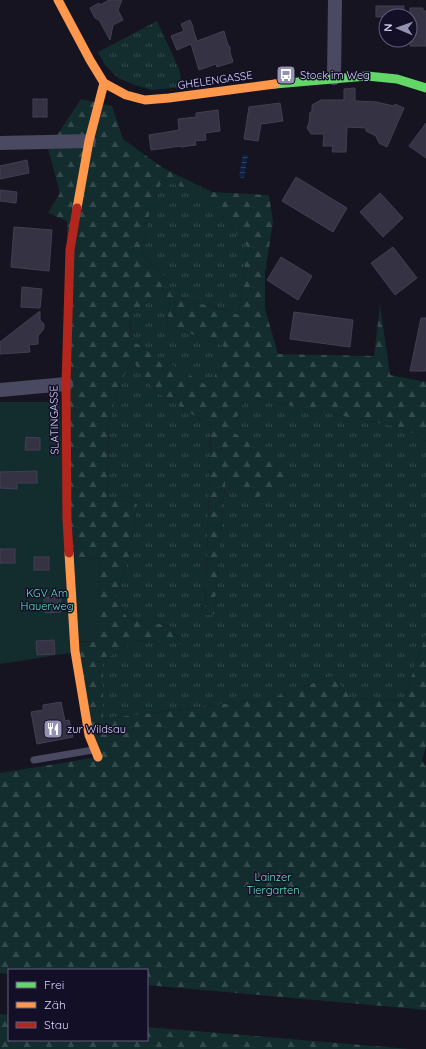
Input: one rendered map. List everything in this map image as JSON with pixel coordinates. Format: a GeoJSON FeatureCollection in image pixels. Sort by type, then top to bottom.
{"type":"FeatureCollection","features":[{"type":"Feature","properties":{"kind":"street"},"geometry":{"type":"LineString","coordinates":[[58,0],[104,83]]}},
{"type":"Feature","properties":{"kind":"street"},"geometry":{"type":"LineString","coordinates":[[334,78],[335,0]]}},
{"type":"Feature","properties":{"kind":"street","name":"GHELENGASSE"},"geometry":{"type":"LineString","coordinates":[[104,83],[126,95],[145,100],[287,82],[367,76],[397,79],[426,88]]}},
{"type":"Feature","properties":{"kind":"street","name":"SLATINGASSE"},"geometry":{"type":"LineString","coordinates":[[97,753],[89,735],[75,651],[67,519],[66,384],[70,250],[89,141],[104,83]]}},
{"type":"Feature","properties":{"kind":"street"},"geometry":{"type":"LineString","coordinates":[[0,143],[89,141]]}},
{"type":"Feature","properties":{"kind":"street"},"geometry":{"type":"LineString","coordinates":[[0,390],[66,384]]}},
{"type":"Feature","properties":{"kind":"lane"},"geometry":{"type":"LineString","coordinates":[[34,760],[97,753]]}},
{"type":"Feature","properties":{"kind":"green space"},"geometry":{"type":"Polygon","coordinates":[[[157,21],[179,69],[183,87],[152,90],[118,78],[105,65],[98,52],[157,21]]]}},
{"type":"Feature","properties":{"kind":"green space","name":"Lainzer Tiergarten"},"geometry":{"type":"Polygon","coordinates":[[[81,99],[112,106],[123,139],[163,168],[212,192],[269,195],[273,222],[265,273],[265,309],[278,354],[374,356],[380,305],[390,375],[426,382],[426,441],[404,428],[246,397],[231,431],[300,475],[271,491],[250,500],[226,474],[214,614],[205,615],[211,426],[156,392],[132,360],[118,388],[109,422],[107,498],[137,504],[129,557],[114,600],[128,618],[170,626],[181,644],[137,640],[103,660],[103,719],[272,698],[333,676],[352,699],[403,701],[426,635],[426,746],[422,761],[426,767],[426,1010],[148,985],[148,969],[8,969],[8,974],[0,973],[0,773],[98,757],[70,641],[96,642],[100,559],[67,556],[67,221],[48,213],[60,193],[47,145],[60,131],[81,99]],[[163,179],[151,207],[141,253],[168,280],[171,295],[239,315],[247,246],[209,199],[163,179]],[[153,298],[130,314],[131,340],[211,388],[224,346],[167,325],[170,298],[153,298]]]}},
{"type":"Feature","properties":{"kind":"green space"},"geometry":{"type":"Polygon","coordinates":[[[163,179],[209,199],[247,246],[239,315],[171,295],[168,280],[141,253],[151,207],[163,179]]]}},
{"type":"Feature","properties":{"kind":"green space"},"geometry":{"type":"Polygon","coordinates":[[[170,297],[167,325],[224,346],[211,389],[131,340],[130,314],[153,298],[170,297]]]}},
{"type":"Feature","properties":{"kind":"green space"},"geometry":{"type":"Polygon","coordinates":[[[132,360],[156,392],[211,426],[205,615],[214,614],[231,431],[246,397],[404,428],[426,441],[426,635],[403,701],[352,699],[333,676],[272,698],[103,719],[103,660],[137,640],[181,643],[170,626],[128,618],[114,600],[129,557],[137,504],[107,498],[109,422],[118,388],[132,360]]]}},
{"type":"Feature","properties":{"kind":"green space","name":"KGV Am Hauerweg"},"geometry":{"type":"Polygon","coordinates":[[[0,402],[60,402],[67,556],[100,559],[97,642],[70,641],[71,653],[0,664],[0,402]]]}},
{"type":"Feature","properties":{"kind":"green space"},"geometry":{"type":"Polygon","coordinates":[[[0,1014],[8,1015],[8,1041],[148,1041],[148,1027],[410,1049],[0,1049],[0,1014]]]}},
{"type":"Feature","properties":{"kind":"water"},"geometry":{"type":"Polygon","coordinates":[[[243,154],[248,155],[244,178],[239,177],[243,154]]]}},
{"type":"Feature","properties":{"kind":"building"},"geometry":{"type":"Polygon","coordinates":[[[109,0],[122,0],[118,10],[123,20],[113,25],[110,40],[99,20],[95,18],[90,8],[109,0]]]}},
{"type":"Feature","properties":{"kind":"building"},"geometry":{"type":"Polygon","coordinates":[[[376,6],[404,6],[404,8],[378,8],[378,17],[376,17],[376,6]]]}},
{"type":"Feature","properties":{"kind":"building"},"geometry":{"type":"Polygon","coordinates":[[[418,8],[423,8],[423,11],[426,11],[426,46],[418,46],[418,8]]]}},
{"type":"Feature","properties":{"kind":"building"},"geometry":{"type":"Polygon","coordinates":[[[190,20],[197,41],[224,31],[230,47],[233,62],[217,67],[216,64],[199,70],[191,44],[177,50],[171,36],[184,31],[181,24],[190,20]]]}},
{"type":"Feature","properties":{"kind":"building"},"geometry":{"type":"Polygon","coordinates":[[[355,88],[355,101],[376,102],[394,106],[395,104],[404,108],[387,147],[379,143],[376,136],[366,131],[366,128],[347,127],[346,152],[332,152],[333,146],[323,146],[324,134],[311,134],[307,128],[310,112],[312,112],[312,105],[321,100],[344,100],[344,89],[355,88]]]}},
{"type":"Feature","properties":{"kind":"building"},"geometry":{"type":"Polygon","coordinates":[[[33,99],[47,99],[47,117],[33,117],[33,99]]]}},
{"type":"Feature","properties":{"kind":"building"},"geometry":{"type":"Polygon","coordinates":[[[280,103],[283,121],[261,124],[258,141],[244,139],[249,107],[280,103]]]}},
{"type":"Feature","properties":{"kind":"building"},"geometry":{"type":"Polygon","coordinates":[[[218,110],[220,131],[205,133],[206,140],[195,141],[196,145],[151,150],[149,135],[179,130],[178,119],[196,117],[196,113],[218,110]]]}},
{"type":"Feature","properties":{"kind":"building"},"geometry":{"type":"Polygon","coordinates":[[[426,123],[426,158],[409,146],[426,123]]]}},
{"type":"Feature","properties":{"kind":"building"},"geometry":{"type":"Polygon","coordinates":[[[27,160],[29,173],[0,179],[0,166],[27,160]]]}},
{"type":"Feature","properties":{"kind":"building"},"geometry":{"type":"Polygon","coordinates":[[[296,177],[347,208],[333,232],[282,201],[296,177]]]}},
{"type":"Feature","properties":{"kind":"building"},"geometry":{"type":"Polygon","coordinates":[[[0,190],[17,192],[16,203],[0,201],[0,190]]]}},
{"type":"Feature","properties":{"kind":"building"},"geometry":{"type":"Polygon","coordinates":[[[380,193],[403,218],[383,237],[360,212],[380,193]]]}},
{"type":"Feature","properties":{"kind":"building"},"geometry":{"type":"Polygon","coordinates":[[[14,227],[52,230],[49,271],[11,267],[14,227]]]}},
{"type":"Feature","properties":{"kind":"building"},"geometry":{"type":"Polygon","coordinates":[[[393,247],[417,278],[395,295],[371,263],[393,247]]]}},
{"type":"Feature","properties":{"kind":"building"},"geometry":{"type":"Polygon","coordinates":[[[281,257],[312,276],[298,300],[267,280],[281,257]]]}},
{"type":"Feature","properties":{"kind":"building"},"geometry":{"type":"Polygon","coordinates":[[[22,287],[42,289],[40,308],[21,307],[22,287]]]}},
{"type":"Feature","properties":{"kind":"building"},"geometry":{"type":"Polygon","coordinates":[[[40,311],[40,320],[44,324],[44,327],[38,336],[38,344],[29,345],[30,352],[0,354],[0,342],[40,311]]]}},
{"type":"Feature","properties":{"kind":"building"},"geometry":{"type":"Polygon","coordinates":[[[294,312],[353,320],[350,347],[290,339],[294,312]]]}},
{"type":"Feature","properties":{"kind":"building"},"geometry":{"type":"Polygon","coordinates":[[[421,318],[426,318],[426,371],[410,371],[421,318]]]}},
{"type":"Feature","properties":{"kind":"building"},"geometry":{"type":"Polygon","coordinates":[[[26,437],[40,438],[40,450],[25,450],[26,437]]]}},
{"type":"Feature","properties":{"kind":"building"},"geometry":{"type":"Polygon","coordinates":[[[37,471],[37,483],[17,483],[17,489],[0,488],[0,472],[37,471]]]}},
{"type":"Feature","properties":{"kind":"building"},"geometry":{"type":"Polygon","coordinates":[[[0,549],[15,549],[15,563],[0,563],[0,549]]]}},
{"type":"Feature","properties":{"kind":"building"},"geometry":{"type":"Polygon","coordinates":[[[34,557],[49,557],[49,570],[34,570],[34,557]]]}},
{"type":"Feature","properties":{"kind":"building"},"geometry":{"type":"Polygon","coordinates":[[[60,596],[61,612],[45,613],[44,598],[60,596]]]}},
{"type":"Feature","properties":{"kind":"building"},"geometry":{"type":"Polygon","coordinates":[[[54,640],[55,654],[37,655],[36,641],[54,640]]]}},
{"type":"Feature","properties":{"kind":"building","name":"zur Wildsau"},"geometry":{"type":"Polygon","coordinates":[[[61,702],[65,721],[69,720],[73,737],[37,744],[31,712],[43,710],[43,705],[61,702]]]}},
{"type":"Feature","properties":{"kind":"traffic: fast"},"geometry":{"type":"LineString","coordinates":[[275,84],[367,76],[397,79],[426,88]]}},
{"type":"Feature","properties":{"kind":"traffic: slow"},"geometry":{"type":"LineString","coordinates":[[58,0],[104,83],[126,95],[145,100],[275,84]]}},
{"type":"Feature","properties":{"kind":"traffic: slow"},"geometry":{"type":"LineString","coordinates":[[77,208],[89,141],[104,83]]}},
{"type":"Feature","properties":{"kind":"traffic: slow"},"geometry":{"type":"LineString","coordinates":[[69,553],[75,651],[89,735],[98,757]]}},
{"type":"Feature","properties":{"kind":"traffic: jam"},"geometry":{"type":"LineString","coordinates":[[69,553],[67,519],[66,384],[70,250],[77,208]]}},
{"type":"Feature","properties":{"kind":"place","name":"Stock im Weg"},"geometry":{"type":"Point","coordinates":[286,75]}},
{"type":"Feature","properties":{"kind":"place","name":"zur Wildsau"},"geometry":{"type":"Point","coordinates":[53,729]}}]}
